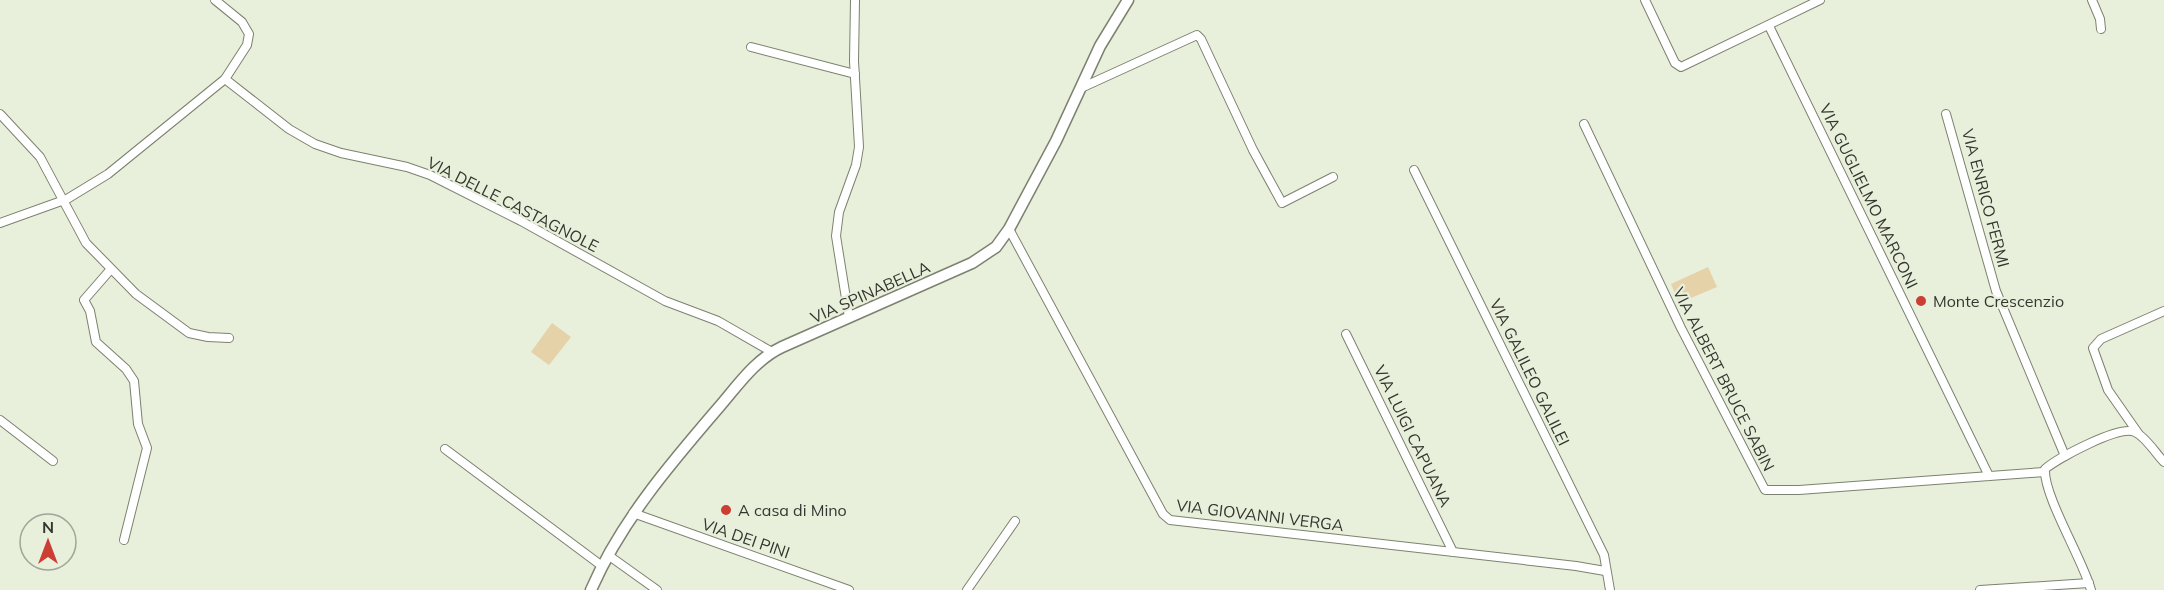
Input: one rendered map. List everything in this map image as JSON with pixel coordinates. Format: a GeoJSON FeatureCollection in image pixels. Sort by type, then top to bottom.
{"type":"FeatureCollection","features":[{"type":"Feature","properties":{"kind":"street"},"geometry":{"type":"LineString","coordinates":[[0,223],[63,201],[108,174],[225,80],[246,47],[249,34],[244,24],[215,0]]}},
{"type":"Feature","properties":{"kind":"street"},"geometry":{"type":"LineString","coordinates":[[849,317],[836,236],[839,212],[859,153],[855,74],[855,0]]}},
{"type":"Feature","properties":{"kind":"street","name":"VIA SPINABELLA"},"geometry":{"type":"LineString","coordinates":[[591,590],[608,555],[633,513],[753,368],[772,352],[979,260],[996,247],[1010,229],[1100,46],[1128,0]]}},
{"type":"Feature","properties":{"kind":"street"},"geometry":{"type":"LineString","coordinates":[[1645,0],[1679,67],[1687,66],[1820,0]]}},
{"type":"Feature","properties":{"kind":"street"},"geometry":{"type":"LineString","coordinates":[[2092,0],[2100,19],[2100,29]]}},
{"type":"Feature","properties":{"kind":"street","name":"VIA GUGLIELMO MARCONI"},"geometry":{"type":"LineString","coordinates":[[1769,26],[1989,476]]}},
{"type":"Feature","properties":{"kind":"street"},"geometry":{"type":"LineString","coordinates":[[1081,88],[1197,35],[1201,39],[1253,150],[1282,203],[1333,177]]}},
{"type":"Feature","properties":{"kind":"street"},"geometry":{"type":"LineString","coordinates":[[751,47],[855,74]]}},
{"type":"Feature","properties":{"kind":"street","name":"VIA DELLE CASTAGNOLE"},"geometry":{"type":"LineString","coordinates":[[225,80],[289,129],[315,144],[341,153],[407,167],[430,175],[521,221],[665,301],[718,321],[772,352]]}},
{"type":"Feature","properties":{"kind":"street"},"geometry":{"type":"LineString","coordinates":[[0,114],[40,157],[84,239],[111,269],[145,302],[187,332],[205,337],[229,338]]}},
{"type":"Feature","properties":{"kind":"street","name":"VIA ENRICO FERMI"},"geometry":{"type":"LineString","coordinates":[[1946,114],[1996,291],[2065,456]]}},
{"type":"Feature","properties":{"kind":"street","name":"VIA ALBERT BRUCE SABIN"},"geometry":{"type":"LineString","coordinates":[[1584,124],[1681,328],[1763,488],[1771,492],[2044,472]]}},
{"type":"Feature","properties":{"kind":"street","name":"VIA GALILEO GALILEI"},"geometry":{"type":"LineString","coordinates":[[1414,170],[1604,555],[1605,572],[1610,590]]}},
{"type":"Feature","properties":{"kind":"street","name":"VIA GIOVANNI VERGA"},"geometry":{"type":"LineString","coordinates":[[1010,229],[1163,514],[1170,520],[1453,552],[1605,572]]}},
{"type":"Feature","properties":{"kind":"street"},"geometry":{"type":"LineString","coordinates":[[111,269],[84,300],[91,314],[96,342],[133,378],[139,427],[147,448],[124,540]]}},
{"type":"Feature","properties":{"kind":"street"},"geometry":{"type":"LineString","coordinates":[[2140,436],[2108,390],[2093,348],[2101,339],[2164,311]]}},
{"type":"Feature","properties":{"kind":"street","name":"VIA LUIGI CAPUANA"},"geometry":{"type":"LineString","coordinates":[[1346,334],[1453,552]]}},
{"type":"Feature","properties":{"kind":"street"},"geometry":{"type":"LineString","coordinates":[[0,420],[53,461]]}},
{"type":"Feature","properties":{"kind":"street"},"geometry":{"type":"LineString","coordinates":[[1980,590],[2090,587],[2062,522],[2044,472],[2048,466],[2065,456],[2123,432],[2134,431],[2164,462]]}},
{"type":"Feature","properties":{"kind":"street"},"geometry":{"type":"LineString","coordinates":[[445,449],[602,566]]}},
{"type":"Feature","properties":{"kind":"street","name":"VIA DEI PINI"},"geometry":{"type":"LineString","coordinates":[[633,513],[849,590]]}},
{"type":"Feature","properties":{"kind":"street"},"geometry":{"type":"LineString","coordinates":[[967,590],[1015,521]]}},
{"type":"Feature","properties":{"kind":"street"},"geometry":{"type":"LineString","coordinates":[[608,555],[657,590]]}},
{"type":"Feature","properties":{"kind":"shaded area"},"geometry":{"type":"Polygon","coordinates":[[[1708,267],[1717,287],[1679,303],[1671,284],[1708,267]]]}},
{"type":"Feature","properties":{"kind":"shaded area"},"geometry":{"type":"Polygon","coordinates":[[[552,323],[571,337],[549,365],[531,352],[552,323]]]}},
{"type":"Feature","properties":{"kind":"place","name":"Monte Crescenzio"},"geometry":{"type":"Point","coordinates":[1921,301]}},
{"type":"Feature","properties":{"kind":"place","name":"A casa di Mino"},"geometry":{"type":"Point","coordinates":[726,510]}}]}
